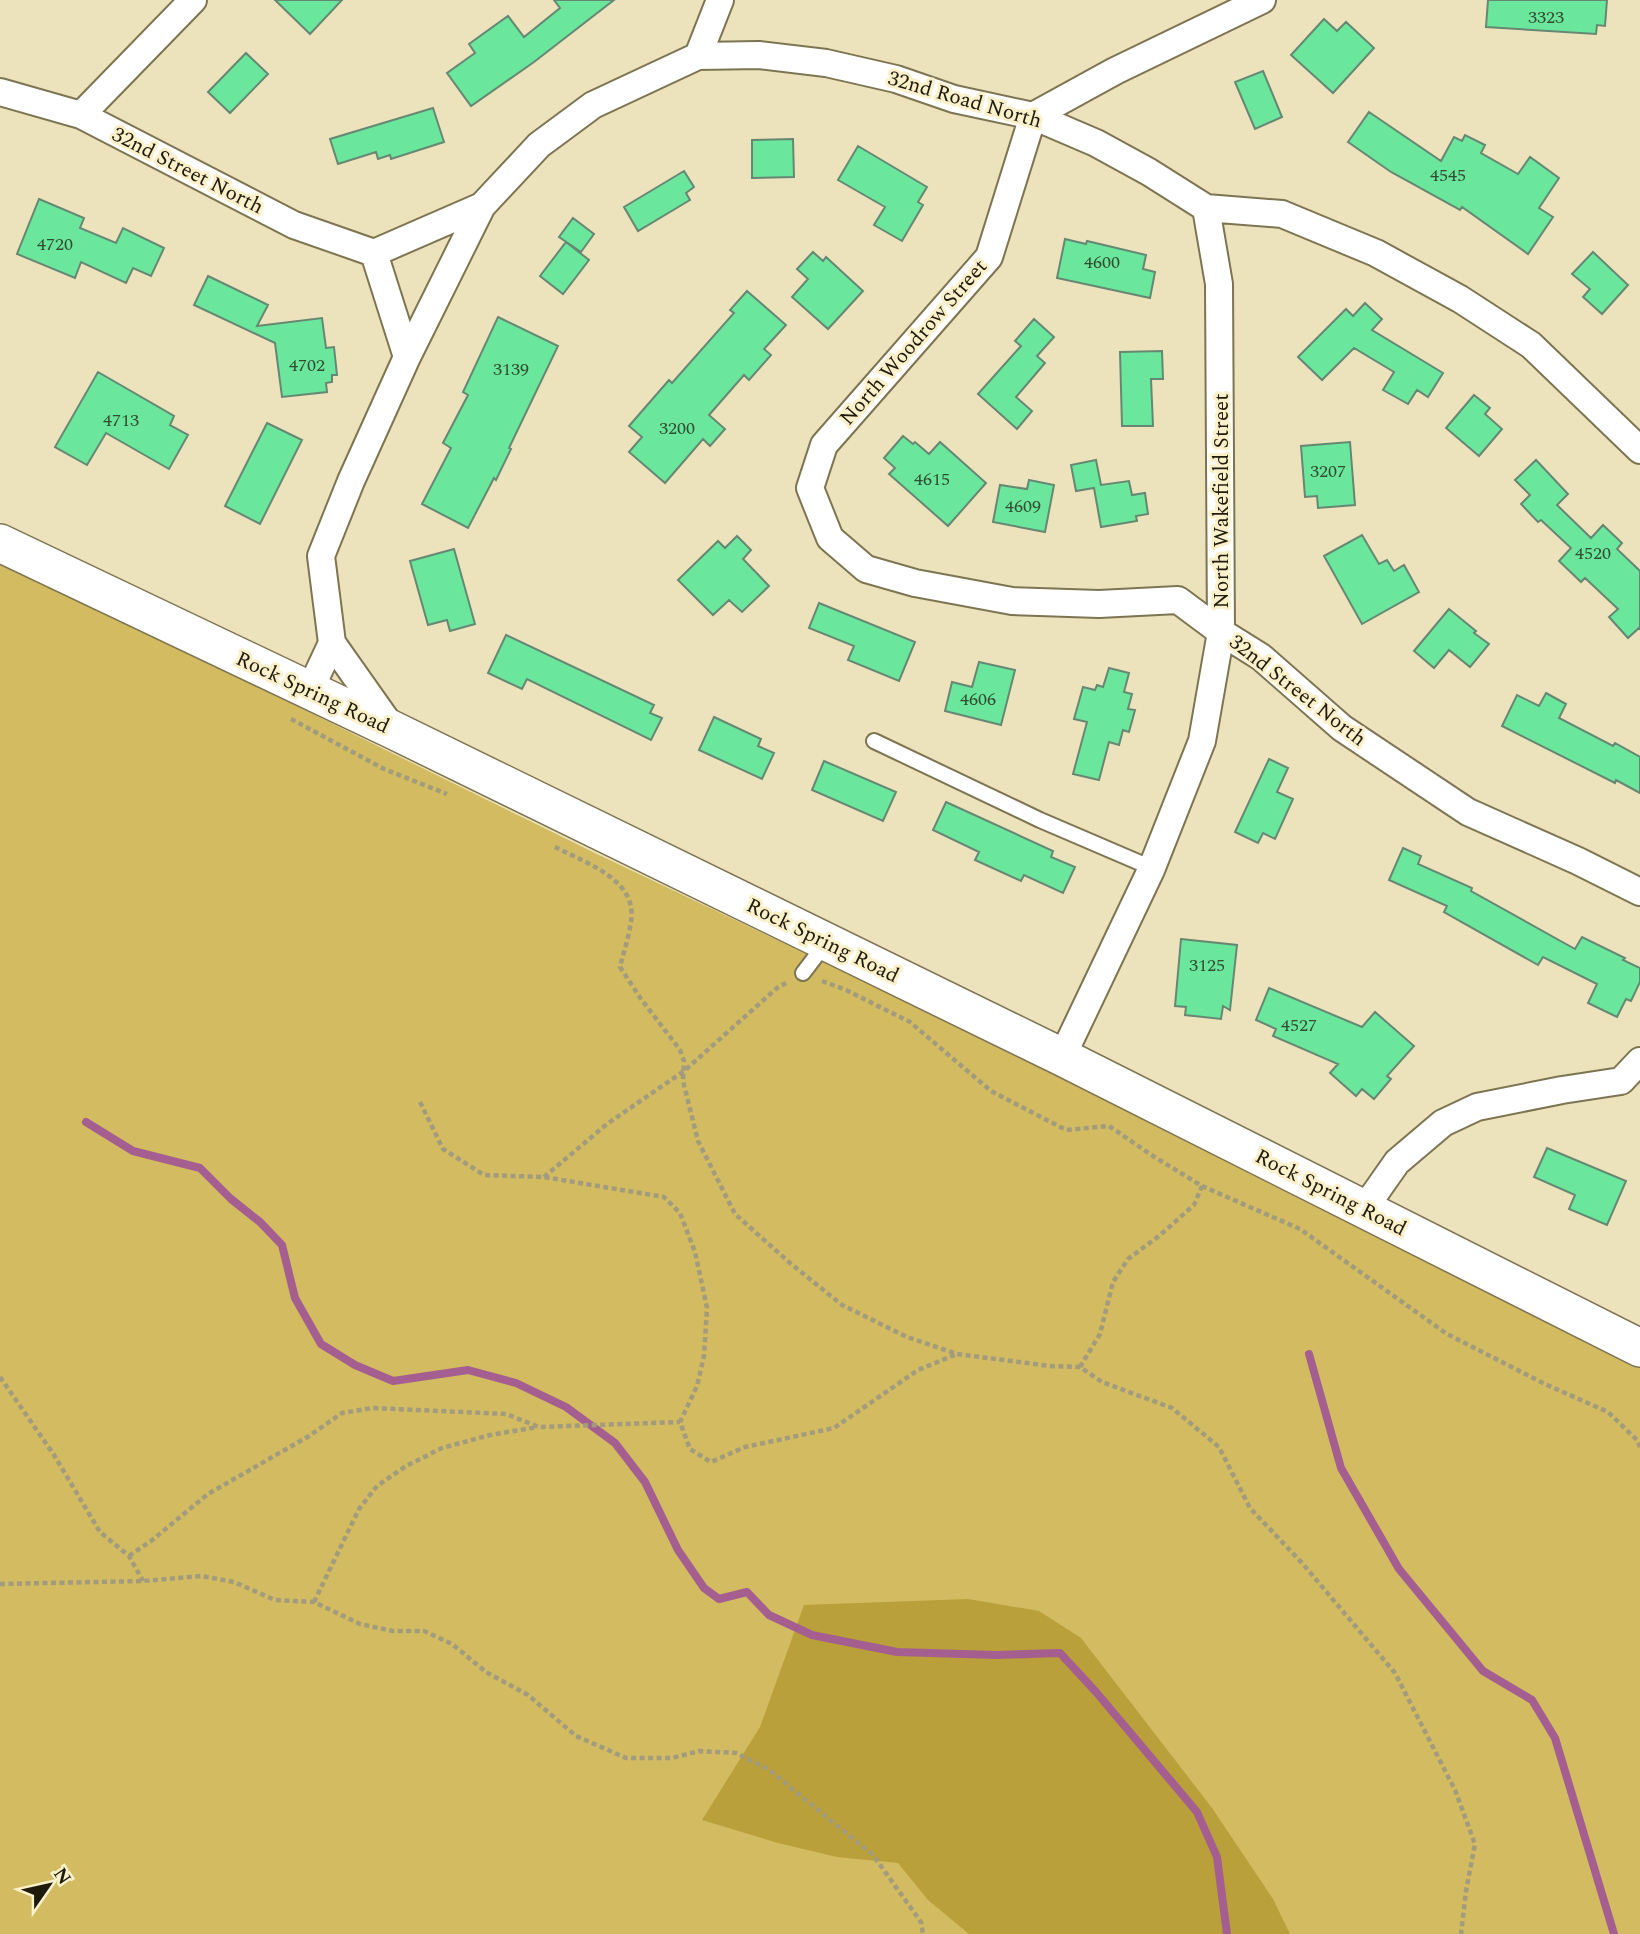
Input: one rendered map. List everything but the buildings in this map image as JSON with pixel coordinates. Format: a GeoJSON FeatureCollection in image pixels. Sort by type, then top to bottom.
{"type":"FeatureCollection","features":[{"type":"Feature","properties":{"kind":"street"},"geometry":{"type":"LineString","coordinates":[[81,115],[193,0]]}},
{"type":"Feature","properties":{"kind":"street"},"geometry":{"type":"LineString","coordinates":[[393,730],[332,643],[321,556],[351,481],[407,358],[482,205],[539,145],[593,105],[698,56],[720,0]]}},
{"type":"Feature","properties":{"kind":"street"},"geometry":{"type":"LineString","coordinates":[[1033,116],[1115,71],[1262,0]]}},
{"type":"Feature","properties":{"kind":"street","name":"32nd Road North"},"geometry":{"type":"LineString","coordinates":[[698,56],[760,55],[826,63],[896,79],[954,99],[1033,116],[1106,149],[1206,208],[1282,214],[1377,253],[1460,299],[1531,345],[1640,450]]}},
{"type":"Feature","properties":{"kind":"street","name":"32nd Street North"},"geometry":{"type":"LineString","coordinates":[[0,92],[81,115],[294,225],[374,253]]}},
{"type":"Feature","properties":{"kind":"street","name":"North Woodrow Street"},"geometry":{"type":"LineString","coordinates":[[810,488],[824,445],[989,257],[1033,116]]}},
{"type":"Feature","properties":{"kind":"street"},"geometry":{"type":"LineString","coordinates":[[407,358],[374,253],[482,205]]}},
{"type":"Feature","properties":{"kind":"street","name":"North Wakefield Street"},"geometry":{"type":"LineString","coordinates":[[1062,1057],[1152,868],[1202,741],[1221,632],[1219,284],[1206,208]]}},
{"type":"Feature","properties":{"kind":"street","name":"32nd Street North"},"geometry":{"type":"LineString","coordinates":[[810,488],[830,538],[866,569],[915,583],[1012,601],[1099,604],[1178,600],[1261,657],[1342,728],[1468,813],[1578,861],[1640,892]]}},
{"type":"Feature","properties":{"kind":"street","name":"Rock Spring Road"},"geometry":{"type":"LineString","coordinates":[[0,543],[300,704],[393,730],[1062,1057],[1640,1348]]}},
{"type":"Feature","properties":{"kind":"street"},"geometry":{"type":"LineString","coordinates":[[300,704],[332,643]]}},
{"type":"Feature","properties":{"kind":"street"},"geometry":{"type":"LineString","coordinates":[[1364,1209],[1397,1162],[1443,1123],[1477,1107],[1621,1081],[1640,1061]]}},
{"type":"Feature","properties":{"kind":"lane"},"geometry":{"type":"LineString","coordinates":[[874,741],[1040,820],[1152,868]]}},
{"type":"Feature","properties":{"kind":"lane"},"geometry":{"type":"LineString","coordinates":[[803,973],[827,942]]}},
{"type":"Feature","properties":{"kind":"path"},"geometry":{"type":"LineString","coordinates":[[300,704],[384,769],[452,796]]}},
{"type":"Feature","properties":{"kind":"path"},"geometry":{"type":"LineString","coordinates":[[554,846],[615,879],[626,893],[632,908],[620,967],[680,1051],[684,1061],[683,1081],[698,1141],[735,1214],[842,1305],[907,1337],[957,1354],[1050,1366],[1080,1367],[1102,1382],[1172,1408],[1219,1447],[1250,1508],[1303,1563],[1395,1673],[1455,1790],[1475,1844],[1461,1934]]}},
{"type":"Feature","properties":{"kind":"path"},"geometry":{"type":"LineString","coordinates":[[544,1177],[607,1124],[684,1071],[777,988],[803,973],[846,990],[910,1022],[991,1091],[1066,1130],[1109,1126],[1202,1186],[1300,1228],[1447,1334],[1547,1385],[1608,1412],[1637,1440],[1640,1447]]}},
{"type":"Feature","properties":{"kind":"path"},"geometry":{"type":"LineString","coordinates":[[421,1102],[443,1149],[484,1175],[544,1177],[664,1197],[680,1213],[695,1252],[707,1308],[704,1356],[697,1386],[680,1422],[690,1449],[711,1462],[745,1447],[834,1428],[918,1370],[957,1354]]}},
{"type":"Feature","properties":{"kind":"path"},"geometry":{"type":"LineString","coordinates":[[1080,1367],[1100,1334],[1113,1282],[1128,1259],[1194,1205],[1202,1186]]}},
{"type":"Feature","properties":{"kind":"path"},"geometry":{"type":"LineString","coordinates":[[0,1377],[54,1455],[100,1532],[129,1556],[143,1581]]}},
{"type":"Feature","properties":{"kind":"path"},"geometry":{"type":"LineString","coordinates":[[129,1556],[208,1494],[309,1436],[342,1413],[372,1408],[506,1414],[539,1427]]}},
{"type":"Feature","properties":{"kind":"path"},"geometry":{"type":"LineString","coordinates":[[314,1602],[359,1509],[377,1486],[406,1466],[442,1448],[490,1435],[539,1427],[680,1422]]}},
{"type":"Feature","properties":{"kind":"path"},"geometry":{"type":"LineString","coordinates":[[0,1584],[143,1581],[201,1576],[234,1582],[275,1600],[314,1602],[360,1624],[393,1631],[424,1631],[452,1644],[486,1672],[528,1695],[576,1736],[626,1758],[671,1758],[699,1751],[736,1753],[768,1769],[873,1855],[921,1922],[923,1934]]}},
{"type":"Feature","properties":{"kind":"shaded area"},"geometry":{"type":"Polygon","coordinates":[[[0,560],[595,853],[1640,1355],[1640,1934],[0,1934],[0,560]]]}},
{"type":"Feature","properties":{"kind":"shaded area"},"geometry":{"type":"Polygon","coordinates":[[[968,1599],[1039,1611],[1081,1638],[1212,1808],[1273,1899],[1290,1934],[969,1934],[928,1900],[898,1863],[837,1857],[702,1820],[760,1727],[804,1605],[968,1599]]]}},
{"type":"Feature","properties":{"kind":"waterway"},"geometry":{"type":"LineString","coordinates":[[86,1122],[133,1151],[200,1168],[231,1199],[260,1222],[282,1245],[295,1298],[321,1344],[355,1365],[393,1381],[468,1370],[516,1383],[566,1407],[615,1443],[645,1482],[678,1550],[704,1588],[719,1599],[747,1592],[769,1615],[812,1635],[897,1652],[996,1655],[1060,1653],[1197,1812],[1217,1857],[1227,1934]]}},
{"type":"Feature","properties":{"kind":"waterway"},"geometry":{"type":"LineString","coordinates":[[1309,1354],[1341,1468],[1399,1569],[1483,1671],[1532,1700],[1555,1738],[1614,1934]]}}]}
